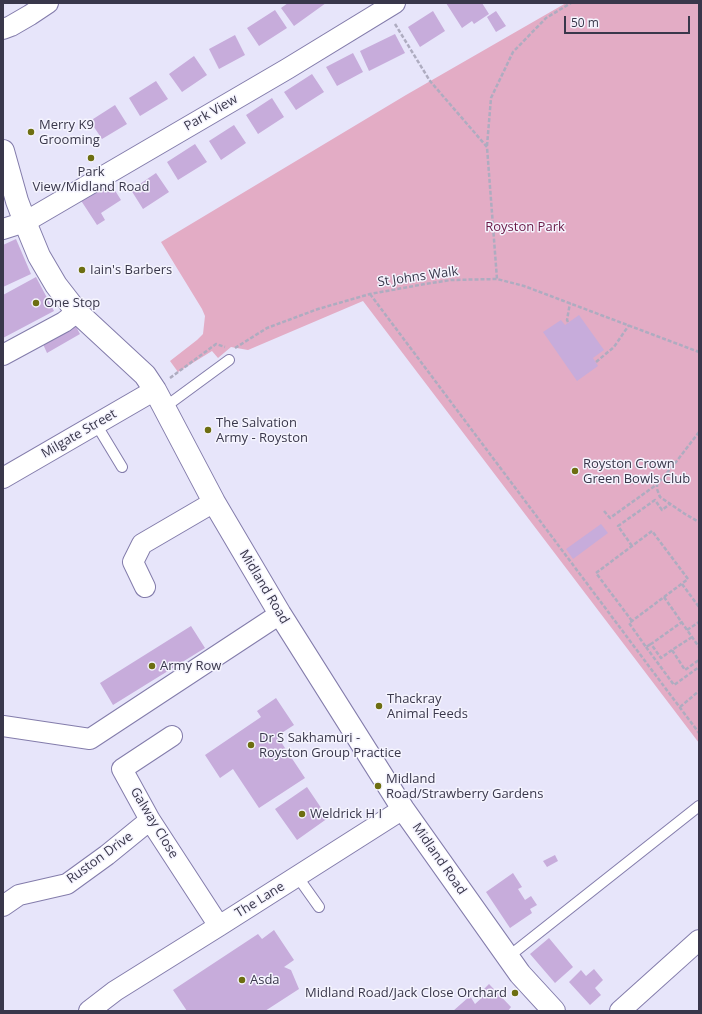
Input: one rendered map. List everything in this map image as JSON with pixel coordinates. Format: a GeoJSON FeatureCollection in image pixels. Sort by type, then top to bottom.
{"type":"FeatureCollection","features":[{"type":"Feature","properties":{"kind":"main road","name":"Midland Road"},"geometry":{"type":"LineString","coordinates":[[3,151],[17,201],[25,222],[39,256],[56,285],[77,312],[144,375],[160,398],[214,502],[280,614],[403,809],[520,974],[554,1011]]}},
{"type":"Feature","properties":{"kind":"street"},"geometry":{"type":"LineString","coordinates":[[3,29],[30,16],[48,3]]}},
{"type":"Feature","properties":{"kind":"street","name":"Park View"},"geometry":{"type":"LineString","coordinates":[[3,229],[25,222],[287,69],[390,6]]}},
{"type":"Feature","properties":{"kind":"street"},"geometry":{"type":"LineString","coordinates":[[3,355],[64,322],[77,312]]}},
{"type":"Feature","properties":{"kind":"street","name":"Milgate Street"},"geometry":{"type":"LineString","coordinates":[[3,478],[96,424],[160,398]]}},
{"type":"Feature","properties":{"kind":"street"},"geometry":{"type":"LineString","coordinates":[[145,587],[133,562],[142,544],[214,502]]}},
{"type":"Feature","properties":{"kind":"street"},"geometry":{"type":"LineString","coordinates":[[3,726],[90,739],[280,614]]}},
{"type":"Feature","properties":{"kind":"street","name":"Galway Close"},"geometry":{"type":"LineString","coordinates":[[172,736],[122,769],[150,820],[219,926]]}},
{"type":"Feature","properties":{"kind":"street","name":"The Lane"},"geometry":{"type":"LineString","coordinates":[[89,1011],[115,990],[403,809]]}},
{"type":"Feature","properties":{"kind":"street","name":"Ruston Drive"},"geometry":{"type":"LineString","coordinates":[[3,906],[19,895],[67,884],[107,855],[150,820]]}},
{"type":"Feature","properties":{"kind":"street"},"geometry":{"type":"LineString","coordinates":[[620,1011],[699,940]]}},
{"type":"Feature","properties":{"kind":"lane"},"geometry":{"type":"LineString","coordinates":[[160,398],[229,360]]}},
{"type":"Feature","properties":{"kind":"lane"},"geometry":{"type":"LineString","coordinates":[[96,424],[122,467]]}},
{"type":"Feature","properties":{"kind":"lane"},"geometry":{"type":"LineString","coordinates":[[508,957],[699,806]]}},
{"type":"Feature","properties":{"kind":"lane"},"geometry":{"type":"LineString","coordinates":[[297,876],[319,907]]}},
{"type":"Feature","properties":{"kind":"path"},"geometry":{"type":"LineString","coordinates":[[497,279],[487,147],[491,98],[513,52],[546,18],[571,3]]}},
{"type":"Feature","properties":{"kind":"path"},"geometry":{"type":"LineString","coordinates":[[390,6],[430,81],[487,147]]}},
{"type":"Feature","properties":{"kind":"path","name":"St Johns Walk"},"geometry":{"type":"LineString","coordinates":[[232,350],[267,328],[318,309],[370,294],[451,280],[497,279],[524,286],[699,352]]}},
{"type":"Feature","properties":{"kind":"path"},"geometry":{"type":"LineString","coordinates":[[370,294],[699,733]]}},
{"type":"Feature","properties":{"kind":"path"},"geometry":{"type":"LineString","coordinates":[[568,322],[567,320],[570,303]]}},
{"type":"Feature","properties":{"kind":"path"},"geometry":{"type":"LineString","coordinates":[[596,362],[614,347],[629,325]]}},
{"type":"Feature","properties":{"kind":"path"},"geometry":{"type":"LineString","coordinates":[[160,398],[216,344],[227,348]]}},
{"type":"Feature","properties":{"kind":"path"},"geometry":{"type":"LineString","coordinates":[[604,511],[610,518],[656,484],[670,470],[699,432]]}},
{"type":"Feature","properties":{"kind":"path"},"geometry":{"type":"LineString","coordinates":[[656,484],[656,489],[660,497],[699,522]]}},
{"type":"Feature","properties":{"kind":"path"},"geometry":{"type":"LineString","coordinates":[[632,546],[618,526],[655,500],[662,510],[670,504]]}},
{"type":"Feature","properties":{"kind":"path"},"geometry":{"type":"LineString","coordinates":[[632,621],[596,573],[652,531],[688,579],[682,584],[664,597],[632,621],[629,623],[674,685],[699,667]]}},
{"type":"Feature","properties":{"kind":"path"},"geometry":{"type":"LineString","coordinates":[[682,584],[699,607]]}},
{"type":"Feature","properties":{"kind":"path"},"geometry":{"type":"LineString","coordinates":[[664,597],[699,647]]}},
{"type":"Feature","properties":{"kind":"path"},"geometry":{"type":"LineString","coordinates":[[646,647],[682,622]]}},
{"type":"Feature","properties":{"kind":"path"},"geometry":{"type":"LineString","coordinates":[[687,630],[699,622]]}},
{"type":"Feature","properties":{"kind":"path"},"geometry":{"type":"LineString","coordinates":[[651,644],[661,658],[692,637]]}},
{"type":"Feature","properties":{"kind":"path"},"geometry":{"type":"LineString","coordinates":[[672,650],[689,675]]}},
{"type":"Feature","properties":{"kind":"path"},"geometry":{"type":"LineString","coordinates":[[685,670],[699,660]]}},
{"type":"Feature","properties":{"kind":"path"},"geometry":{"type":"LineString","coordinates":[[680,707],[699,691]]}},
{"type":"Feature","properties":{"kind":"green space","name":"Royston Park"},"geometry":{"type":"Polygon","coordinates":[[[566,3],[699,3],[699,743],[363,301],[248,350],[231,347],[218,358],[212,351],[178,372],[170,361],[203,334],[205,316],[161,242],[406,95],[566,3]]]}},
{"type":"Feature","properties":{"kind":"building"},"geometry":{"type":"Polygon","coordinates":[[[288,3],[326,3],[294,26],[281,8],[288,3]]]}},
{"type":"Feature","properties":{"kind":"building"},"geometry":{"type":"Polygon","coordinates":[[[446,3],[482,3],[489,14],[474,24],[472,21],[462,28],[446,3]]]}},
{"type":"Feature","properties":{"kind":"building"},"geometry":{"type":"Polygon","coordinates":[[[275,10],[287,28],[259,46],[247,28],[275,10]]]}},
{"type":"Feature","properties":{"kind":"building"},"geometry":{"type":"Polygon","coordinates":[[[433,11],[445,31],[420,47],[408,27],[433,11]]]}},
{"type":"Feature","properties":{"kind":"building"},"geometry":{"type":"Polygon","coordinates":[[[496,11],[506,26],[496,32],[487,17],[496,11]]]}},
{"type":"Feature","properties":{"kind":"building"},"geometry":{"type":"Polygon","coordinates":[[[395,34],[405,53],[369,71],[360,51],[395,34]]]}},
{"type":"Feature","properties":{"kind":"building"},"geometry":{"type":"Polygon","coordinates":[[[235,35],[245,55],[219,69],[209,49],[235,35]]]}},
{"type":"Feature","properties":{"kind":"building"},"geometry":{"type":"Polygon","coordinates":[[[353,53],[363,72],[337,86],[326,67],[353,53]]]}},
{"type":"Feature","properties":{"kind":"building"},"geometry":{"type":"Polygon","coordinates":[[[194,56],[207,75],[182,92],[169,74],[194,56]]]}},
{"type":"Feature","properties":{"kind":"building"},"geometry":{"type":"Polygon","coordinates":[[[312,74],[324,92],[296,110],[284,92],[312,74]]]}},
{"type":"Feature","properties":{"kind":"building"},"geometry":{"type":"Polygon","coordinates":[[[156,81],[168,99],[140,116],[129,98],[156,81]]]}},
{"type":"Feature","properties":{"kind":"building"},"geometry":{"type":"Polygon","coordinates":[[[272,98],[284,117],[258,134],[246,115],[272,98]]]}},
{"type":"Feature","properties":{"kind":"building"},"geometry":{"type":"Polygon","coordinates":[[[115,105],[127,124],[102,139],[90,121],[115,105]]]}},
{"type":"Feature","properties":{"kind":"building"},"geometry":{"type":"Polygon","coordinates":[[[234,125],[246,143],[221,160],[209,141],[234,125]]]}},
{"type":"Feature","properties":{"kind":"building"},"geometry":{"type":"Polygon","coordinates":[[[195,144],[207,162],[178,180],[167,162],[195,144]]]}},
{"type":"Feature","properties":{"kind":"building"},"geometry":{"type":"Polygon","coordinates":[[[156,173],[169,192],[143,209],[131,190],[156,173]]]}},
{"type":"Feature","properties":{"kind":"building"},"geometry":{"type":"Polygon","coordinates":[[[109,181],[121,200],[101,213],[105,220],[97,225],[80,199],[109,181]]]}},
{"type":"Feature","properties":{"kind":"building"},"geometry":{"type":"Polygon","coordinates":[[[16,239],[31,274],[3,287],[3,245],[16,239]]]}},
{"type":"Feature","properties":{"kind":"building"},"geometry":{"type":"Polygon","coordinates":[[[36,277],[54,311],[3,338],[3,295],[36,277]]]}},
{"type":"Feature","properties":{"kind":"building"},"geometry":{"type":"Polygon","coordinates":[[[579,315],[604,350],[593,358],[598,366],[577,381],[543,332],[561,320],[565,325],[579,315]]]}},
{"type":"Feature","properties":{"kind":"building"},"geometry":{"type":"Polygon","coordinates":[[[74,323],[80,334],[47,353],[42,342],[74,323]]]}},
{"type":"Feature","properties":{"kind":"building"},"geometry":{"type":"Polygon","coordinates":[[[601,524],[608,533],[573,559],[566,549],[601,524]]]}},
{"type":"Feature","properties":{"kind":"building","name":"Army Row"},"geometry":{"type":"Polygon","coordinates":[[[191,626],[205,648],[113,705],[100,683],[191,626]]]}},
{"type":"Feature","properties":{"kind":"building","name":"Dr S Sakhamuri - Royston Group Practice"},"geometry":{"type":"Polygon","coordinates":[[[276,698],[294,725],[277,736],[305,778],[259,808],[233,769],[220,778],[205,755],[261,717],[257,711],[276,698]]]}},
{"type":"Feature","properties":{"kind":"building","name":"Weldrick H I"},"geometry":{"type":"Polygon","coordinates":[[[307,787],[328,818],[297,840],[275,809],[307,787]]]}},
{"type":"Feature","properties":{"kind":"building"},"geometry":{"type":"Polygon","coordinates":[[[555,855],[558,861],[547,867],[543,861],[555,855]]]}},
{"type":"Feature","properties":{"kind":"building"},"geometry":{"type":"Polygon","coordinates":[[[513,873],[522,887],[518,889],[525,900],[531,896],[537,905],[530,909],[532,913],[510,928],[486,892],[513,873]]]}},
{"type":"Feature","properties":{"kind":"building","name":"Asda"},"geometry":{"type":"Polygon","coordinates":[[[274,930],[294,960],[284,967],[291,970],[299,989],[265,1011],[187,1011],[173,990],[258,934],[262,939],[274,930]]]}},
{"type":"Feature","properties":{"kind":"building"},"geometry":{"type":"Polygon","coordinates":[[[549,938],[573,967],[555,983],[530,954],[549,938]]]}},
{"type":"Feature","properties":{"kind":"building"},"geometry":{"type":"Polygon","coordinates":[[[594,969],[603,980],[595,988],[601,995],[590,1005],[569,982],[581,970],[586,976],[594,969]]]}},
{"type":"Feature","properties":{"kind":"building"},"geometry":{"type":"Polygon","coordinates":[[[489,984],[511,1007],[508,1011],[453,1011],[470,996],[475,1004],[485,995],[481,992],[489,984]]]}},
{"type":"Feature","properties":{"kind":"place","name":"Merry K9 Grooming"},"geometry":{"type":"Point","coordinates":[31,132]}},
{"type":"Feature","properties":{"kind":"place","name":"Park View/Midland Road"},"geometry":{"type":"Point","coordinates":[91,158]}},
{"type":"Feature","properties":{"kind":"place","name":"Iain's Barbers"},"geometry":{"type":"Point","coordinates":[82,270]}},
{"type":"Feature","properties":{"kind":"place","name":"One Stop"},"geometry":{"type":"Point","coordinates":[36,303]}},
{"type":"Feature","properties":{"kind":"place","name":"The Salvation Army - Royston"},"geometry":{"type":"Point","coordinates":[208,430]}},
{"type":"Feature","properties":{"kind":"place","name":"Royston Crown Green Bowls Club"},"geometry":{"type":"Point","coordinates":[575,471]}},
{"type":"Feature","properties":{"kind":"place","name":"Army Row"},"geometry":{"type":"Point","coordinates":[152,666]}},
{"type":"Feature","properties":{"kind":"place","name":"Thackray Animal Feeds"},"geometry":{"type":"Point","coordinates":[379,706]}},
{"type":"Feature","properties":{"kind":"place","name":"Dr S Sakhamuri - Royston Group Practice"},"geometry":{"type":"Point","coordinates":[251,745]}},
{"type":"Feature","properties":{"kind":"place","name":"Midland Road/Strawberry Gardens"},"geometry":{"type":"Point","coordinates":[378,786]}},
{"type":"Feature","properties":{"kind":"place","name":"Weldrick H I"},"geometry":{"type":"Point","coordinates":[302,814]}},
{"type":"Feature","properties":{"kind":"place","name":"Asda"},"geometry":{"type":"Point","coordinates":[242,980]}},
{"type":"Feature","properties":{"kind":"place","name":"Midland Road/Jack Close Orchard"},"geometry":{"type":"Point","coordinates":[515,993]}}]}
